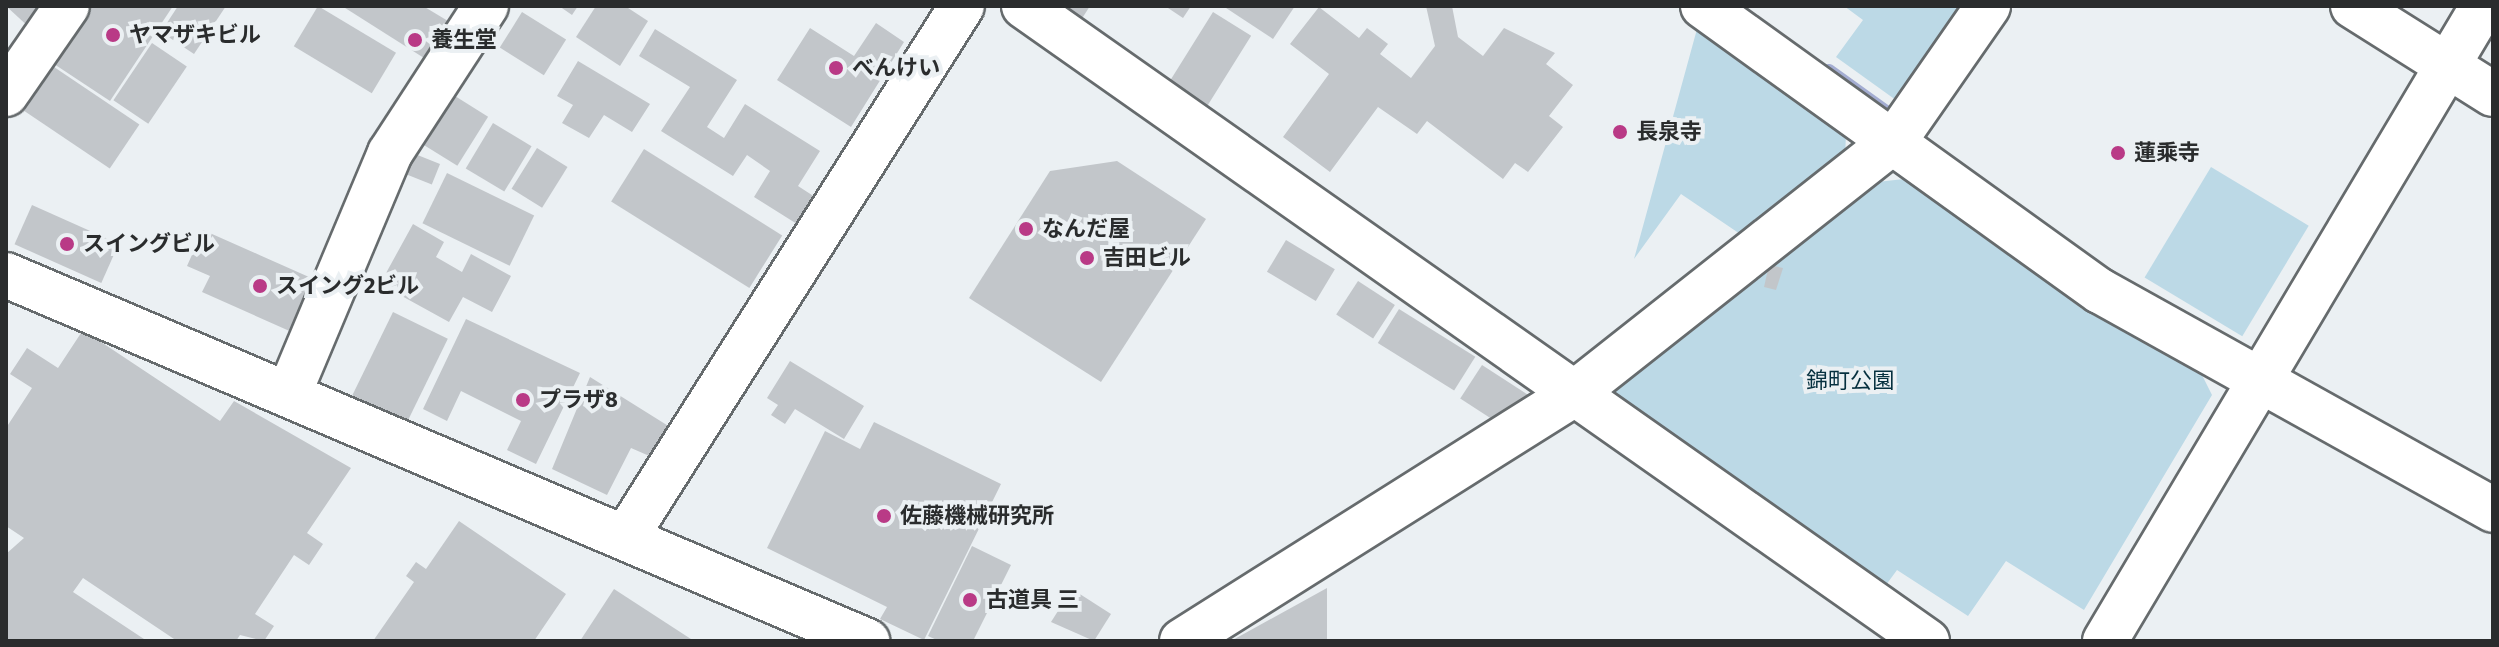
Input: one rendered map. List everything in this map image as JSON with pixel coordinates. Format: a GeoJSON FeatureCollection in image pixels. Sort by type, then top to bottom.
{"type":"FeatureCollection","features":[{"type":"Feature","properties":{"kind":"street"},"geometry":{"type":"LineString","coordinates":[[6,94],[67,6]]}},
{"type":"Feature","properties":{"kind":"street"},"geometry":{"type":"LineString","coordinates":[[290,391],[390,153],[486,6]]}},
{"type":"Feature","properties":{"kind":"street"},"geometry":{"type":"LineString","coordinates":[[627,535],[962,6]]}},
{"type":"Feature","properties":{"kind":"street"},"geometry":{"type":"LineString","coordinates":[[1024,6],[1572,395],[1927,641]]}},
{"type":"Feature","properties":{"kind":"street"},"geometry":{"type":"LineString","coordinates":[[1703,6],[1895,140],[2100,291],[2493,510]]}},
{"type":"Feature","properties":{"kind":"street"},"geometry":{"type":"LineString","coordinates":[[1182,641],[1572,395],[1895,140],[1988,6]]}},
{"type":"Feature","properties":{"kind":"street"},"geometry":{"type":"LineString","coordinates":[[2353,6],[2445,68],[2493,94]]}},
{"type":"Feature","properties":{"kind":"street"},"geometry":{"type":"LineString","coordinates":[[2105,641],[2483,6]]}},
{"type":"Feature","properties":{"kind":"street"},"geometry":{"type":"LineString","coordinates":[[6,275],[290,391],[867,641]]}},
{"type":"Feature","properties":{"kind":"green space"},"geometry":{"type":"Polygon","coordinates":[[[1844,6],[1970,6],[1900,103],[1836,57],[1863,20],[1844,6]]]}},
{"type":"Feature","properties":{"kind":"green space"},"geometry":{"type":"Polygon","coordinates":[[[1697,29],[1846,133],[1845,159],[1746,238],[1681,194],[1634,259],[1697,29]]]}},
{"type":"Feature","properties":{"kind":"green space"},"geometry":{"type":"Polygon","coordinates":[[[2211,167],[2309,226],[2242,336],[2145,278],[2211,167]]]}},
{"type":"Feature","properties":{"kind":"green space","name":"錦町公園"},"geometry":{"type":"Polygon","coordinates":[[[1913,178],[2082,309],[2201,373],[2212,395],[2084,610],[2006,561],[1968,616],[1897,570],[1886,585],[1602,388],[1868,183],[1913,178]]]}},
{"type":"Feature","properties":{"kind":"building"},"geometry":{"type":"Polygon","coordinates":[[[6,6],[40,6],[45,9],[31,29],[6,6]]]}},
{"type":"Feature","properties":{"kind":"building","name":"ヤマザキビル"},"geometry":{"type":"Polygon","coordinates":[[[92,6],[173,6],[110,101],[54,64],[92,6]]]}},
{"type":"Feature","properties":{"kind":"building"},"geometry":{"type":"Polygon","coordinates":[[[178,6],[226,6],[194,54],[161,32],[178,6]]]}},
{"type":"Feature","properties":{"kind":"building"},"geometry":{"type":"Polygon","coordinates":[[[318,6],[396,53],[372,93],[294,46],[318,6]]]}},
{"type":"Feature","properties":{"kind":"building","name":"養生堂"},"geometry":{"type":"Polygon","coordinates":[[[342,6],[423,6],[448,21],[424,58],[342,6]]]}},
{"type":"Feature","properties":{"kind":"building"},"geometry":{"type":"Polygon","coordinates":[[[559,6],[578,6],[572,15],[559,6]]]}},
{"type":"Feature","properties":{"kind":"building"},"geometry":{"type":"Polygon","coordinates":[[[596,6],[625,6],[648,21],[620,66],[576,37],[596,6]]]}},
{"type":"Feature","properties":{"kind":"building"},"geometry":{"type":"Polygon","coordinates":[[[1060,6],[1090,6],[1081,20],[1060,6]]]}},
{"type":"Feature","properties":{"kind":"building"},"geometry":{"type":"Polygon","coordinates":[[[1165,6],[1191,6],[1183,18],[1165,6]]]}},
{"type":"Feature","properties":{"kind":"building"},"geometry":{"type":"Polygon","coordinates":[[[1223,6],[1295,6],[1273,39],[1223,6]]]}},
{"type":"Feature","properties":{"kind":"building"},"geometry":{"type":"Polygon","coordinates":[[[1426,6],[1452,6],[1458,37],[1483,56],[1504,28],[1555,53],[1546,64],[1573,85],[1549,116],[1563,127],[1528,172],[1515,163],[1503,179],[1427,121],[1417,134],[1378,107],[1330,172],[1283,137],[1329,74],[1290,44],[1319,7],[1359,38],[1367,28],[1388,44],[1380,54],[1411,78],[1435,46],[1426,6]]]}},
{"type":"Feature","properties":{"kind":"building"},"geometry":{"type":"Polygon","coordinates":[[[522,12],[566,40],[544,75],[500,48],[522,12]]]}},
{"type":"Feature","properties":{"kind":"building"},"geometry":{"type":"Polygon","coordinates":[[[1213,12],[1251,36],[1204,111],[1166,87],[1213,12]]]}},
{"type":"Feature","properties":{"kind":"building","name":"べんけい"},"geometry":{"type":"Polygon","coordinates":[[[876,23],[904,42],[851,127],[777,80],[810,28],[854,56],[876,23]]]}},
{"type":"Feature","properties":{"kind":"building"},"geometry":{"type":"Polygon","coordinates":[[[655,29],[737,80],[707,127],[724,138],[745,104],[820,151],[798,186],[815,197],[797,224],[754,197],[770,171],[747,155],[733,176],[661,131],[690,87],[639,56],[655,29]]]}},
{"type":"Feature","properties":{"kind":"building"},"geometry":{"type":"Polygon","coordinates":[[[152,43],[187,66],[148,124],[113,100],[152,43]]]}},
{"type":"Feature","properties":{"kind":"building"},"geometry":{"type":"Polygon","coordinates":[[[578,61],[650,104],[632,132],[604,115],[589,138],[562,123],[573,105],[557,96],[578,61]]]}},
{"type":"Feature","properties":{"kind":"building"},"geometry":{"type":"Polygon","coordinates":[[[54,67],[139,125],[110,169],[24,111],[54,67]]]}},
{"type":"Feature","properties":{"kind":"building"},"geometry":{"type":"Polygon","coordinates":[[[455,96],[488,117],[457,166],[424,145],[455,96]]]}},
{"type":"Feature","properties":{"kind":"building"},"geometry":{"type":"Polygon","coordinates":[[[493,123],[532,146],[504,192],[466,168],[493,123]]]}},
{"type":"Feature","properties":{"kind":"building"},"geometry":{"type":"Polygon","coordinates":[[[537,148],[568,167],[542,208],[512,189],[537,148]]]}},
{"type":"Feature","properties":{"kind":"building"},"geometry":{"type":"Polygon","coordinates":[[[644,149],[782,235],[749,288],[611,202],[644,149]]]}},
{"type":"Feature","properties":{"kind":"building"},"geometry":{"type":"Polygon","coordinates":[[[415,154],[440,164],[432,185],[407,174],[415,154]]]}},
{"type":"Feature","properties":{"kind":"building","name":"吉田ビル"},"geometry":{"type":"Polygon","coordinates":[[[1117,161],[1206,219],[1101,382],[969,298],[1050,171],[1117,161]]]}},
{"type":"Feature","properties":{"kind":"building"},"geometry":{"type":"Polygon","coordinates":[[[447,173],[534,216],[510,266],[422,223],[447,173]]]}},
{"type":"Feature","properties":{"kind":"building","name":"スイングビル"},"geometry":{"type":"Polygon","coordinates":[[[32,205],[119,244],[101,283],[15,244],[32,205]]]}},
{"type":"Feature","properties":{"kind":"building"},"geometry":{"type":"Polygon","coordinates":[[[413,224],[444,242],[436,257],[462,272],[471,254],[511,276],[492,312],[463,297],[449,322],[380,284],[413,224]]]}},
{"type":"Feature","properties":{"kind":"building","name":"スイング2ビル"},"geometry":{"type":"Polygon","coordinates":[[[203,230],[318,281],[294,333],[202,292],[210,276],[187,266],[203,230]]]}},
{"type":"Feature","properties":{"kind":"building"},"geometry":{"type":"Polygon","coordinates":[[[1286,240],[1335,269],[1316,301],[1267,272],[1286,240]]]}},
{"type":"Feature","properties":{"kind":"building"},"geometry":{"type":"Polygon","coordinates":[[[1769,265],[1783,268],[1776,290],[1764,287],[1769,265]]]}},
{"type":"Feature","properties":{"kind":"building"},"geometry":{"type":"Polygon","coordinates":[[[1358,281],[1395,305],[1373,339],[1336,315],[1358,281]]]}},
{"type":"Feature","properties":{"kind":"building"},"geometry":{"type":"Polygon","coordinates":[[[1399,309],[1475,357],[1454,391],[1378,343],[1399,309]]]}},
{"type":"Feature","properties":{"kind":"building"},"geometry":{"type":"Polygon","coordinates":[[[393,312],[448,339],[407,422],[352,396],[393,312]]]}},
{"type":"Feature","properties":{"kind":"building","name":"プラザ8"},"geometry":{"type":"Polygon","coordinates":[[[466,319],[580,373],[536,464],[507,450],[521,421],[461,391],[447,421],[423,409],[466,319]]]}},
{"type":"Feature","properties":{"kind":"building"},"geometry":{"type":"Polygon","coordinates":[[[83,330],[220,421],[234,401],[351,468],[307,533],[323,544],[309,565],[294,555],[255,614],[274,626],[264,641],[240,635],[236,641],[177,641],[83,578],[73,592],[147,641],[6,641],[6,554],[24,538],[6,526],[6,428],[32,388],[10,374],[27,348],[58,368],[83,330]]]}},
{"type":"Feature","properties":{"kind":"building"},"geometry":{"type":"Polygon","coordinates":[[[790,361],[864,406],[844,439],[795,409],[785,424],[771,415],[778,405],[767,398],[790,361]]]}},
{"type":"Feature","properties":{"kind":"building"},"geometry":{"type":"Polygon","coordinates":[[[1482,365],[1529,395],[1507,429],[1460,399],[1482,365]]]}},
{"type":"Feature","properties":{"kind":"building"},"geometry":{"type":"Polygon","coordinates":[[[590,377],[670,427],[654,458],[631,448],[607,495],[552,469],[590,377]]]}},
{"type":"Feature","properties":{"kind":"building","name":"佐藤機械研究所"},"geometry":{"type":"Polygon","coordinates":[[[874,422],[1001,484],[924,640],[880,619],[887,607],[767,548],[825,431],[860,449],[874,422]]]}},
{"type":"Feature","properties":{"kind":"building"},"geometry":{"type":"Polygon","coordinates":[[[459,521],[566,594],[534,641],[373,641],[414,582],[406,576],[416,562],[426,569],[459,521]]]}},
{"type":"Feature","properties":{"kind":"building","name":"古道具 三"},"geometry":{"type":"Polygon","coordinates":[[[972,546],[1011,565],[973,641],[939,641],[928,636],[972,546]]]}},
{"type":"Feature","properties":{"kind":"building"},"geometry":{"type":"Polygon","coordinates":[[[1327,588],[1327,641],[1231,641],[1327,588]]]}},
{"type":"Feature","properties":{"kind":"building"},"geometry":{"type":"Polygon","coordinates":[[[614,589],[694,641],[580,641],[614,589]]]}},
{"type":"Feature","properties":{"kind":"building"},"geometry":{"type":"Polygon","coordinates":[[[1072,589],[1111,614],[1094,641],[1051,622],[1072,589]]]}},
{"type":"Feature","properties":{"kind":"waterway"},"geometry":{"type":"LineString","coordinates":[[1829,70],[1889,113]]}},
{"type":"Feature","properties":{"kind":"place","name":"ヤマザキビル"},"geometry":{"type":"Point","coordinates":[113,35]}},
{"type":"Feature","properties":{"kind":"place","name":"養生堂"},"geometry":{"type":"Point","coordinates":[415,40]}},
{"type":"Feature","properties":{"kind":"place","name":"べんけい"},"geometry":{"type":"Point","coordinates":[836,68]}},
{"type":"Feature","properties":{"kind":"place","name":"長泉寺"},"geometry":{"type":"Point","coordinates":[1620,132]}},
{"type":"Feature","properties":{"kind":"place","name":"蓮乘寺"},"geometry":{"type":"Point","coordinates":[2118,153]}},
{"type":"Feature","properties":{"kind":"place","name":"なんだ屋"},"geometry":{"type":"Point","coordinates":[1026,229]}},
{"type":"Feature","properties":{"kind":"place","name":"スイングビル"},"geometry":{"type":"Point","coordinates":[67,244]}},
{"type":"Feature","properties":{"kind":"place","name":"吉田ビル"},"geometry":{"type":"Point","coordinates":[1087,258]}},
{"type":"Feature","properties":{"kind":"place","name":"スイング2ビル"},"geometry":{"type":"Point","coordinates":[260,286]}},
{"type":"Feature","properties":{"kind":"place","name":"プラザ8"},"geometry":{"type":"Point","coordinates":[523,400]}},
{"type":"Feature","properties":{"kind":"place","name":"佐藤機械研究所"},"geometry":{"type":"Point","coordinates":[884,516]}},
{"type":"Feature","properties":{"kind":"place","name":"古道具 三"},"geometry":{"type":"Point","coordinates":[970,600]}}]}
